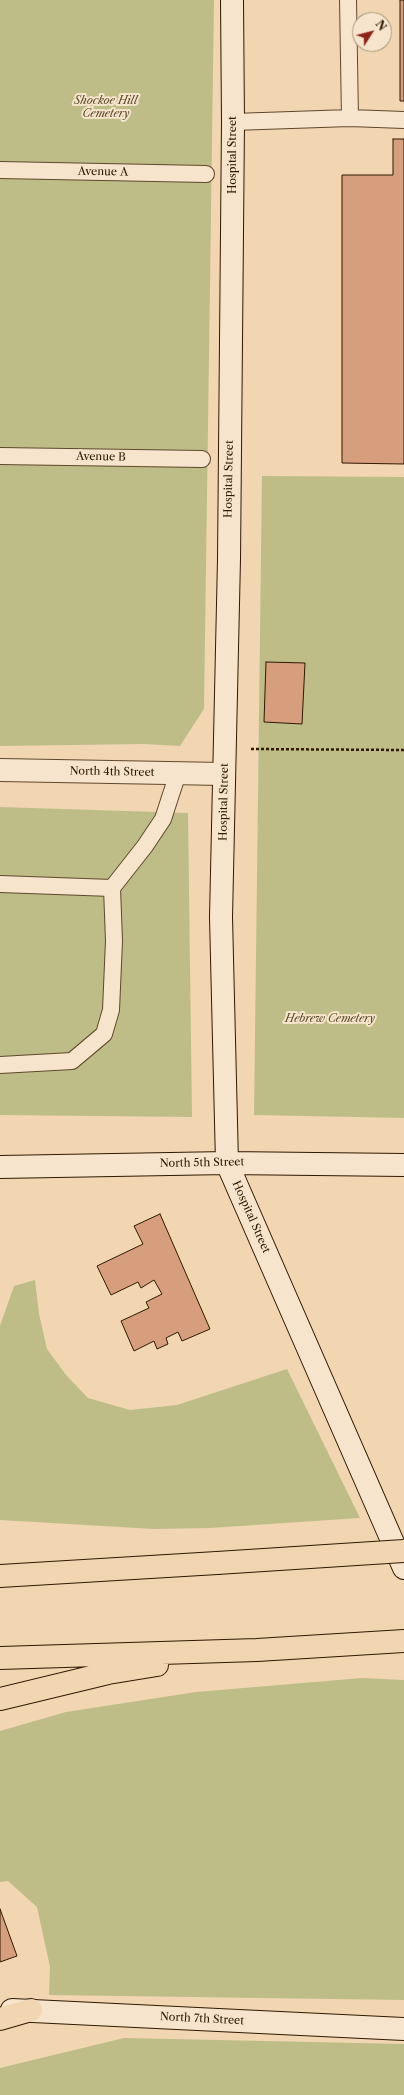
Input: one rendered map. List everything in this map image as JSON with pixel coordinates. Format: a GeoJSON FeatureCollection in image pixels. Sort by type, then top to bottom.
{"type":"FeatureCollection","features":[{"type":"Feature","properties":{"kind":"highway"},"geometry":{"type":"LineString","coordinates":[[0,1576],[404,1551]]}},
{"type":"Feature","properties":{"kind":"highway"},"geometry":{"type":"LineString","coordinates":[[0,1561],[100,1569]]}},
{"type":"Feature","properties":{"kind":"highway"},"geometry":{"type":"LineString","coordinates":[[0,1658],[257,1650],[404,1640]]}},
{"type":"Feature","properties":{"kind":"highway"},"geometry":{"type":"LineString","coordinates":[[0,1699],[108,1672],[257,1650]]}},
{"type":"Feature","properties":{"kind":"highway"},"geometry":{"type":"LineString","coordinates":[[0,2019],[31,2010]]}},
{"type":"Feature","properties":{"kind":"street","name":"Hospital Street"},"geometry":{"type":"LineString","coordinates":[[232,0],[233,122],[225,749],[221,917],[226,1162],[404,1568]]}},
{"type":"Feature","properties":{"kind":"street","name":"North 4th Street"},"geometry":{"type":"LineString","coordinates":[[0,770],[224,774]]}},
{"type":"Feature","properties":{"kind":"street","name":"North 5th Street"},"geometry":{"type":"LineString","coordinates":[[0,1167],[226,1162],[404,1166]]}},
{"type":"Feature","properties":{"kind":"street","name":"North 7th Street"},"geometry":{"type":"LineString","coordinates":[[0,2010],[31,2010],[404,2029]]}},
{"type":"Feature","properties":{"kind":"lane"},"geometry":{"type":"LineString","coordinates":[[348,0],[350,118]]}},
{"type":"Feature","properties":{"kind":"lane"},"geometry":{"type":"LineString","coordinates":[[233,122],[350,118],[404,120]]}},
{"type":"Feature","properties":{"kind":"lane","name":"Avenue A"},"geometry":{"type":"LineString","coordinates":[[0,170],[206,174]]}},
{"type":"Feature","properties":{"kind":"lane","name":"Avenue B"},"geometry":{"type":"LineString","coordinates":[[0,456],[202,458]]}},
{"type":"Feature","properties":{"kind":"lane"},"geometry":{"type":"LineString","coordinates":[[0,1065],[72,1061],[104,1034],[111,1010],[114,941],[112,888],[145,846],[163,819],[178,773]]}},
{"type":"Feature","properties":{"kind":"lane"},"geometry":{"type":"LineString","coordinates":[[0,884],[112,888]]}},
{"type":"Feature","properties":{"kind":"path"},"geometry":{"type":"LineString","coordinates":[[225,749],[404,750]]}},
{"type":"Feature","properties":{"kind":"green space","name":"Shockoe Hill Cemetery"},"geometry":{"type":"Polygon","coordinates":[[[0,0],[214,0],[204,709],[180,746],[144,744],[0,746],[0,0]]]}},
{"type":"Feature","properties":{"kind":"green space","name":"Hebrew Cemetery"},"geometry":{"type":"Polygon","coordinates":[[[262,476],[404,477],[404,1118],[254,1115],[262,476]]]}},
{"type":"Feature","properties":{"kind":"green space"},"geometry":{"type":"Polygon","coordinates":[[[0,807],[188,813],[192,1117],[0,1115],[0,807]]]}},
{"type":"Feature","properties":{"kind":"green space"},"geometry":{"type":"Polygon","coordinates":[[[35,1280],[39,1314],[47,1349],[66,1375],[88,1398],[130,1410],[177,1405],[287,1369],[360,1518],[210,1528],[154,1529],[0,1520],[0,1326],[14,1286],[35,1280]]]}},
{"type":"Feature","properties":{"kind":"green space"},"geometry":{"type":"Polygon","coordinates":[[[362,1678],[404,1680],[404,2000],[49,1995],[50,1967],[37,1907],[8,1881],[0,1882],[0,1731],[66,1712],[196,1692],[362,1678]]]}},
{"type":"Feature","properties":{"kind":"green space"},"geometry":{"type":"Polygon","coordinates":[[[124,2038],[404,2044],[404,2095],[0,2095],[0,2068],[124,2038]]]}},
{"type":"Feature","properties":{"kind":"building"},"geometry":{"type":"Polygon","coordinates":[[[400,0],[404,0],[404,101],[400,101],[400,0]]]}},
{"type":"Feature","properties":{"kind":"building"},"geometry":{"type":"Polygon","coordinates":[[[393,139],[404,139],[404,464],[342,463],[342,175],[393,175],[393,139]]]}},
{"type":"Feature","properties":{"kind":"building"},"geometry":{"type":"Polygon","coordinates":[[[266,662],[305,663],[302,724],[264,722],[266,662]]]}},
{"type":"Feature","properties":{"kind":"building"},"geometry":{"type":"Polygon","coordinates":[[[160,1214],[210,1329],[182,1341],[178,1332],[166,1338],[168,1344],[157,1349],[154,1341],[134,1351],[121,1321],[149,1308],[146,1302],[162,1294],[154,1280],[141,1288],[138,1282],[111,1295],[97,1266],[143,1244],[134,1226],[160,1214]]]}},
{"type":"Feature","properties":{"kind":"building"},"geometry":{"type":"Polygon","coordinates":[[[0,1909],[17,1956],[0,1962],[0,1909]]]}}]}
